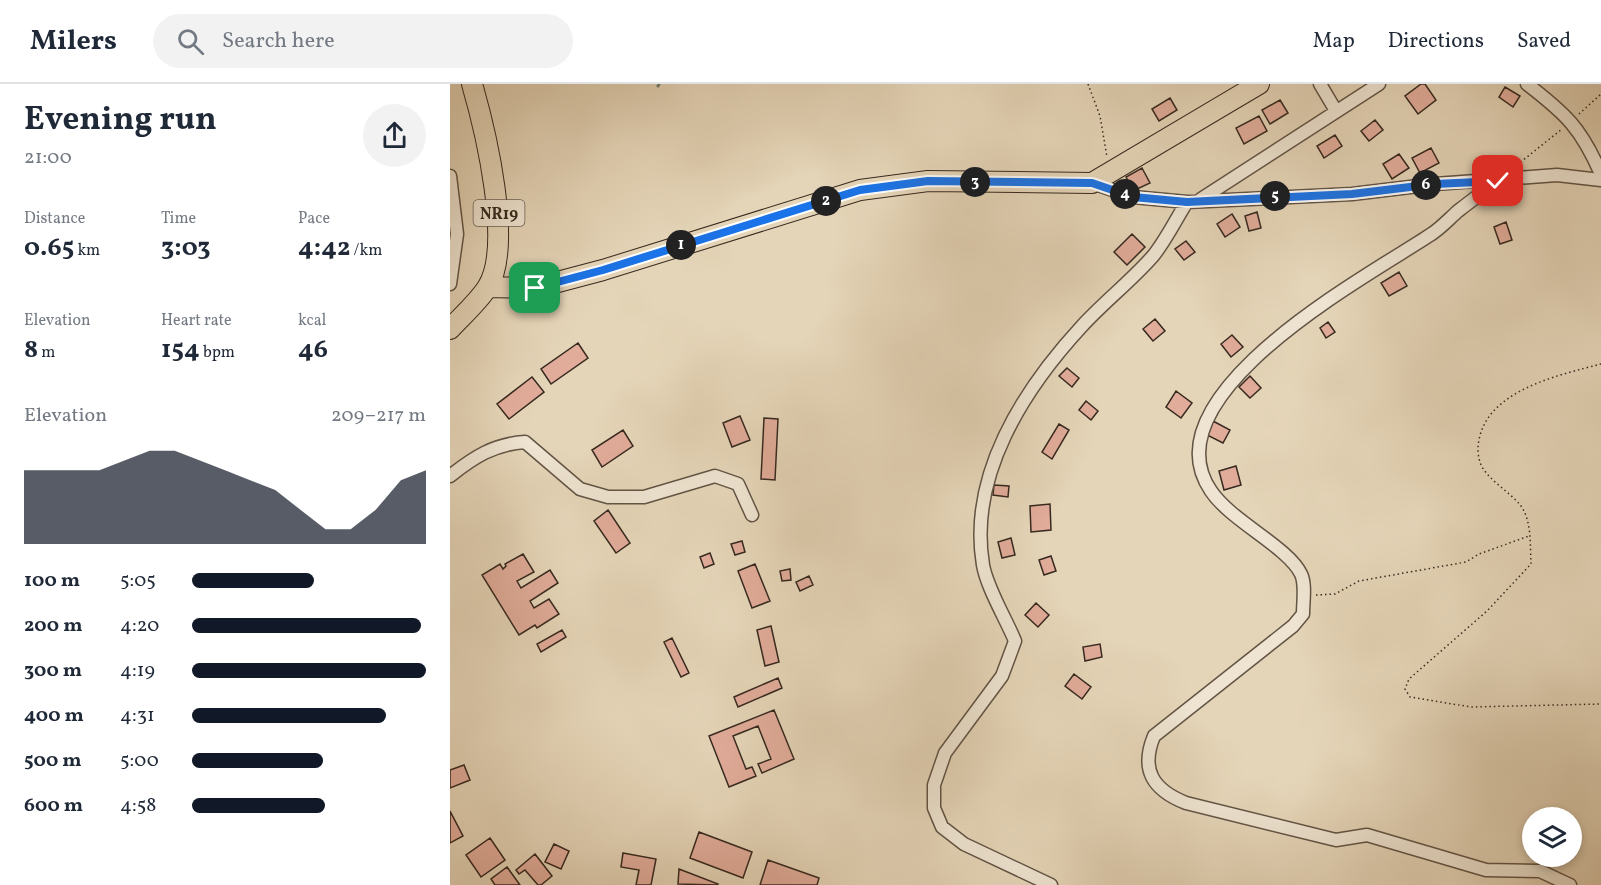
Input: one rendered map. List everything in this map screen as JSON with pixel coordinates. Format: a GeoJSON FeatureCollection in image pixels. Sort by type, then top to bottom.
{"type":"FeatureCollection","features":[{"type":"Feature","properties":{"kind":"main road","name":"NR19"},"geometry":{"type":"LineString","coordinates":[[450,329],[488,287],[496,258],[499,214],[484,127],[472,84]]}},
{"type":"Feature","properties":{"kind":"main road"},"geometry":{"type":"LineString","coordinates":[[488,287],[535,288],[603,270],[860,190],[928,181],[1101,178],[1259,84]]}},
{"type":"Feature","properties":{"kind":"street"},"geometry":{"type":"LineString","coordinates":[[1320,84],[1336,111]]}},
{"type":"Feature","properties":{"kind":"street"},"geometry":{"type":"LineString","coordinates":[[1051,885],[964,844],[942,828],[934,808],[934,785],[945,753],[986,702],[1002,676],[1015,641],[983,568],[980,523],[987,478],[1004,437],[1031,391],[1081,327],[1154,255],[1193,201],[1380,84]]}},
{"type":"Feature","properties":{"kind":"street"},"geometry":{"type":"LineString","coordinates":[[1527,84],[1565,113],[1574,124],[1601,174]]}},
{"type":"Feature","properties":{"kind":"street"},"geometry":{"type":"LineString","coordinates":[[1101,178],[1133,197],[1193,201],[1352,194],[1435,184],[1557,175],[1601,180]]}},
{"type":"Feature","properties":{"kind":"street"},"geometry":{"type":"LineString","coordinates":[[450,176],[457,234],[450,284]]}},
{"type":"Feature","properties":{"kind":"street"},"geometry":{"type":"LineString","coordinates":[[1498,181],[1432,234],[1337,294],[1276,337],[1254,357],[1214,410],[1198,444],[1198,466],[1211,491],[1226,508],[1291,560],[1302,575],[1303,614],[1293,626],[1154,736],[1148,751],[1147,767],[1156,783],[1169,796],[1186,803],[1336,840],[1367,835],[1486,870],[1540,871],[1570,885]]}},
{"type":"Feature","properties":{"kind":"street"},"geometry":{"type":"LineString","coordinates":[[450,476],[473,458],[502,443],[525,442],[580,489],[608,497],[644,497],[715,476],[738,484],[752,515]]}},
{"type":"Feature","properties":{"kind":"path"},"geometry":{"type":"LineString","coordinates":[[1088,84],[1100,116],[1101,178]]}},
{"type":"Feature","properties":{"kind":"path"},"geometry":{"type":"LineString","coordinates":[[1577,116],[1601,94]]}},
{"type":"Feature","properties":{"kind":"path"},"geometry":{"type":"LineString","coordinates":[[1498,181],[1568,124]]}},
{"type":"Feature","properties":{"kind":"path"},"geometry":{"type":"LineString","coordinates":[[1601,364],[1567,373],[1520,392],[1491,412],[1481,427],[1477,450],[1482,467],[1522,507],[1530,536],[1531,564],[1487,611],[1409,679],[1405,689],[1410,697],[1471,707],[1601,704]]}},
{"type":"Feature","properties":{"kind":"path"},"geometry":{"type":"LineString","coordinates":[[1304,596],[1335,594],[1359,581],[1466,562],[1479,554],[1530,536]]}},
{"type":"Feature","properties":{"kind":"building"},"geometry":{"type":"Polygon","coordinates":[[[1421,84],[1425,84],[1436,100],[1418,114],[1405,96],[1421,84]]]}},
{"type":"Feature","properties":{"kind":"building"},"geometry":{"type":"Polygon","coordinates":[[[1505,87],[1520,96],[1513,107],[1499,97],[1505,87]]]}},
{"type":"Feature","properties":{"kind":"building"},"geometry":{"type":"Polygon","coordinates":[[[1170,98],[1177,110],[1159,121],[1152,109],[1170,98]]]}},
{"type":"Feature","properties":{"kind":"building"},"geometry":{"type":"Polygon","coordinates":[[[1280,100],[1288,113],[1270,124],[1262,110],[1280,100]]]}},
{"type":"Feature","properties":{"kind":"building"},"geometry":{"type":"Polygon","coordinates":[[[1259,116],[1267,131],[1244,144],[1236,128],[1259,116]]]}},
{"type":"Feature","properties":{"kind":"building"},"geometry":{"type":"Polygon","coordinates":[[[1375,120],[1383,130],[1369,141],[1361,131],[1375,120]]]}},
{"type":"Feature","properties":{"kind":"building"},"geometry":{"type":"Polygon","coordinates":[[[1335,135],[1342,146],[1324,158],[1317,146],[1335,135]]]}},
{"type":"Feature","properties":{"kind":"building"},"geometry":{"type":"Polygon","coordinates":[[[1431,148],[1439,163],[1420,173],[1412,158],[1431,148]]]}},
{"type":"Feature","properties":{"kind":"building"},"geometry":{"type":"Polygon","coordinates":[[[1399,154],[1409,168],[1392,179],[1383,164],[1399,154]]]}},
{"type":"Feature","properties":{"kind":"building"},"geometry":{"type":"Polygon","coordinates":[[[1142,168],[1150,183],[1133,191],[1126,177],[1142,168]]]}},
{"type":"Feature","properties":{"kind":"building"},"geometry":{"type":"Polygon","coordinates":[[[1257,212],[1261,228],[1249,231],[1245,216],[1257,212]]]}},
{"type":"Feature","properties":{"kind":"building"},"geometry":{"type":"Polygon","coordinates":[[[1232,214],[1240,227],[1225,237],[1217,224],[1232,214]]]}},
{"type":"Feature","properties":{"kind":"building"},"geometry":{"type":"Polygon","coordinates":[[[1506,222],[1512,240],[1500,244],[1494,227],[1506,222]]]}},
{"type":"Feature","properties":{"kind":"building"},"geometry":{"type":"Polygon","coordinates":[[[1132,234],[1145,247],[1127,265],[1114,252],[1132,234]]]}},
{"type":"Feature","properties":{"kind":"building"},"geometry":{"type":"Polygon","coordinates":[[[1186,241],[1195,252],[1184,260],[1175,249],[1186,241]]]}},
{"type":"Feature","properties":{"kind":"building"},"geometry":{"type":"Polygon","coordinates":[[[1399,272],[1407,286],[1389,296],[1381,283],[1399,272]]]}},
{"type":"Feature","properties":{"kind":"building"},"geometry":{"type":"Polygon","coordinates":[[[1155,319],[1165,331],[1153,341],[1143,329],[1155,319]]]}},
{"type":"Feature","properties":{"kind":"building"},"geometry":{"type":"Polygon","coordinates":[[[1328,322],[1335,332],[1326,338],[1320,328],[1328,322]]]}},
{"type":"Feature","properties":{"kind":"building"},"geometry":{"type":"Polygon","coordinates":[[[1232,335],[1243,347],[1231,357],[1221,344],[1232,335]]]}},
{"type":"Feature","properties":{"kind":"building"},"geometry":{"type":"Polygon","coordinates":[[[578,343],[588,358],[551,384],[541,369],[578,343]]]}},
{"type":"Feature","properties":{"kind":"building"},"geometry":{"type":"Polygon","coordinates":[[[1067,368],[1079,378],[1072,387],[1059,376],[1067,368]]]}},
{"type":"Feature","properties":{"kind":"building"},"geometry":{"type":"Polygon","coordinates":[[[1250,376],[1261,388],[1250,398],[1239,387],[1250,376]]]}},
{"type":"Feature","properties":{"kind":"building"},"geometry":{"type":"Polygon","coordinates":[[[532,377],[544,392],[509,419],[497,404],[532,377]]]}},
{"type":"Feature","properties":{"kind":"building"},"geometry":{"type":"Polygon","coordinates":[[[1176,391],[1192,403],[1181,418],[1166,407],[1176,391]]]}},
{"type":"Feature","properties":{"kind":"building"},"geometry":{"type":"Polygon","coordinates":[[[1086,401],[1098,411],[1091,420],[1079,410],[1086,401]]]}},
{"type":"Feature","properties":{"kind":"building"},"geometry":{"type":"Polygon","coordinates":[[[740,416],[750,440],[732,447],[723,423],[740,416]]]}},
{"type":"Feature","properties":{"kind":"building"},"geometry":{"type":"Polygon","coordinates":[[[764,418],[778,419],[775,480],[761,479],[764,418]]]}},
{"type":"Feature","properties":{"kind":"building"},"geometry":{"type":"Polygon","coordinates":[[[1213,421],[1230,430],[1223,443],[1207,435],[1213,421]]]}},
{"type":"Feature","properties":{"kind":"building"},"geometry":{"type":"Polygon","coordinates":[[[1059,424],[1069,430],[1052,459],[1042,452],[1059,424]]]}},
{"type":"Feature","properties":{"kind":"building"},"geometry":{"type":"Polygon","coordinates":[[[623,430],[633,446],[602,467],[592,450],[623,430]]]}},
{"type":"Feature","properties":{"kind":"building"},"geometry":{"type":"Polygon","coordinates":[[[1236,466],[1241,485],[1224,490],[1219,471],[1236,466]]]}},
{"type":"Feature","properties":{"kind":"building"},"geometry":{"type":"Polygon","coordinates":[[[994,485],[1009,486],[1008,497],[993,495],[994,485]]]}},
{"type":"Feature","properties":{"kind":"building"},"geometry":{"type":"Polygon","coordinates":[[[1050,504],[1051,530],[1031,532],[1030,506],[1050,504]]]}},
{"type":"Feature","properties":{"kind":"building"},"geometry":{"type":"Polygon","coordinates":[[[608,510],[630,543],[616,553],[594,521],[608,510]]]}},
{"type":"Feature","properties":{"kind":"building"},"geometry":{"type":"Polygon","coordinates":[[[1011,538],[1015,555],[1002,558],[998,542],[1011,538]]]}},
{"type":"Feature","properties":{"kind":"building"},"geometry":{"type":"Polygon","coordinates":[[[742,541],[745,552],[735,555],[731,544],[742,541]]]}},
{"type":"Feature","properties":{"kind":"building"},"geometry":{"type":"Polygon","coordinates":[[[710,553],[714,564],[704,568],[700,557],[710,553]]]}},
{"type":"Feature","properties":{"kind":"building"},"geometry":{"type":"Polygon","coordinates":[[[523,554],[534,572],[517,581],[521,588],[550,570],[558,583],[530,601],[534,608],[549,599],[559,614],[537,628],[535,625],[519,635],[482,575],[500,564],[503,569],[505,564],[523,554]]]}},
{"type":"Feature","properties":{"kind":"building"},"geometry":{"type":"Polygon","coordinates":[[[1051,556],[1056,571],[1044,575],[1039,560],[1051,556]]]}},
{"type":"Feature","properties":{"kind":"building"},"geometry":{"type":"Polygon","coordinates":[[[755,564],[770,601],[752,608],[738,571],[755,564]]]}},
{"type":"Feature","properties":{"kind":"building"},"geometry":{"type":"Polygon","coordinates":[[[790,569],[791,580],[782,581],[780,571],[790,569]]]}},
{"type":"Feature","properties":{"kind":"building"},"geometry":{"type":"Polygon","coordinates":[[[809,576],[813,585],[800,591],[796,582],[809,576]]]}},
{"type":"Feature","properties":{"kind":"building"},"geometry":{"type":"Polygon","coordinates":[[[1036,603],[1049,615],[1038,627],[1025,615],[1036,603]]]}},
{"type":"Feature","properties":{"kind":"building"},"geometry":{"type":"Polygon","coordinates":[[[771,626],[779,662],[765,666],[757,630],[771,626]]]}},
{"type":"Feature","properties":{"kind":"building"},"geometry":{"type":"Polygon","coordinates":[[[562,630],[566,637],[541,652],[537,644],[562,630]]]}},
{"type":"Feature","properties":{"kind":"building"},"geometry":{"type":"Polygon","coordinates":[[[672,638],[689,673],[681,677],[664,642],[672,638]]]}},
{"type":"Feature","properties":{"kind":"building"},"geometry":{"type":"Polygon","coordinates":[[[1100,644],[1102,657],[1085,661],[1083,647],[1100,644]]]}},
{"type":"Feature","properties":{"kind":"building"},"geometry":{"type":"Polygon","coordinates":[[[1074,674],[1091,687],[1082,699],[1065,686],[1074,674]]]}},
{"type":"Feature","properties":{"kind":"building"},"geometry":{"type":"Polygon","coordinates":[[[778,678],[782,688],[738,707],[734,697],[778,678]]]}},
{"type":"Feature","properties":{"kind":"building"},"geometry":{"type":"Polygon","coordinates":[[[774,710],[794,759],[762,773],[758,764],[771,759],[758,726],[733,736],[746,769],[752,767],[756,776],[729,787],[709,736],[774,710]]]}},
{"type":"Feature","properties":{"kind":"building"},"geometry":{"type":"Polygon","coordinates":[[[464,765],[470,780],[450,788],[450,770],[464,765]]]}},
{"type":"Feature","properties":{"kind":"building"},"geometry":{"type":"Polygon","coordinates":[[[450,811],[463,836],[450,843],[450,811]]]}},
{"type":"Feature","properties":{"kind":"building"},"geometry":{"type":"Polygon","coordinates":[[[699,832],[752,852],[743,878],[690,858],[699,832]]]}},
{"type":"Feature","properties":{"kind":"building"},"geometry":{"type":"Polygon","coordinates":[[[490,838],[505,860],[481,877],[466,855],[490,838]]]}},
{"type":"Feature","properties":{"kind":"building"},"geometry":{"type":"Polygon","coordinates":[[[554,844],[569,851],[561,869],[545,862],[554,844]]]}},
{"type":"Feature","properties":{"kind":"building"},"geometry":{"type":"Polygon","coordinates":[[[623,853],[656,859],[651,885],[636,885],[639,870],[621,867],[623,853]]]}},
{"type":"Feature","properties":{"kind":"building"},"geometry":{"type":"Polygon","coordinates":[[[535,854],[552,876],[541,885],[538,885],[525,870],[519,874],[516,870],[535,854]]]}},
{"type":"Feature","properties":{"kind":"building"},"geometry":{"type":"Polygon","coordinates":[[[768,860],[819,878],[817,885],[760,885],[768,860]]]}},
{"type":"Feature","properties":{"kind":"building"},"geometry":{"type":"Polygon","coordinates":[[[507,867],[520,885],[495,885],[491,879],[507,867]]]}},
{"type":"Feature","properties":{"kind":"building"},"geometry":{"type":"Polygon","coordinates":[[[679,869],[718,884],[678,884],[679,869]]]}},
{"type":"Feature","properties":{"kind":"route"},"geometry":{"type":"LineString","coordinates":[[535,288],[603,270],[860,190],[928,181],[1092,183],[1133,197],[1187,202],[1352,194],[1435,184],[1498,181]]}}]}
